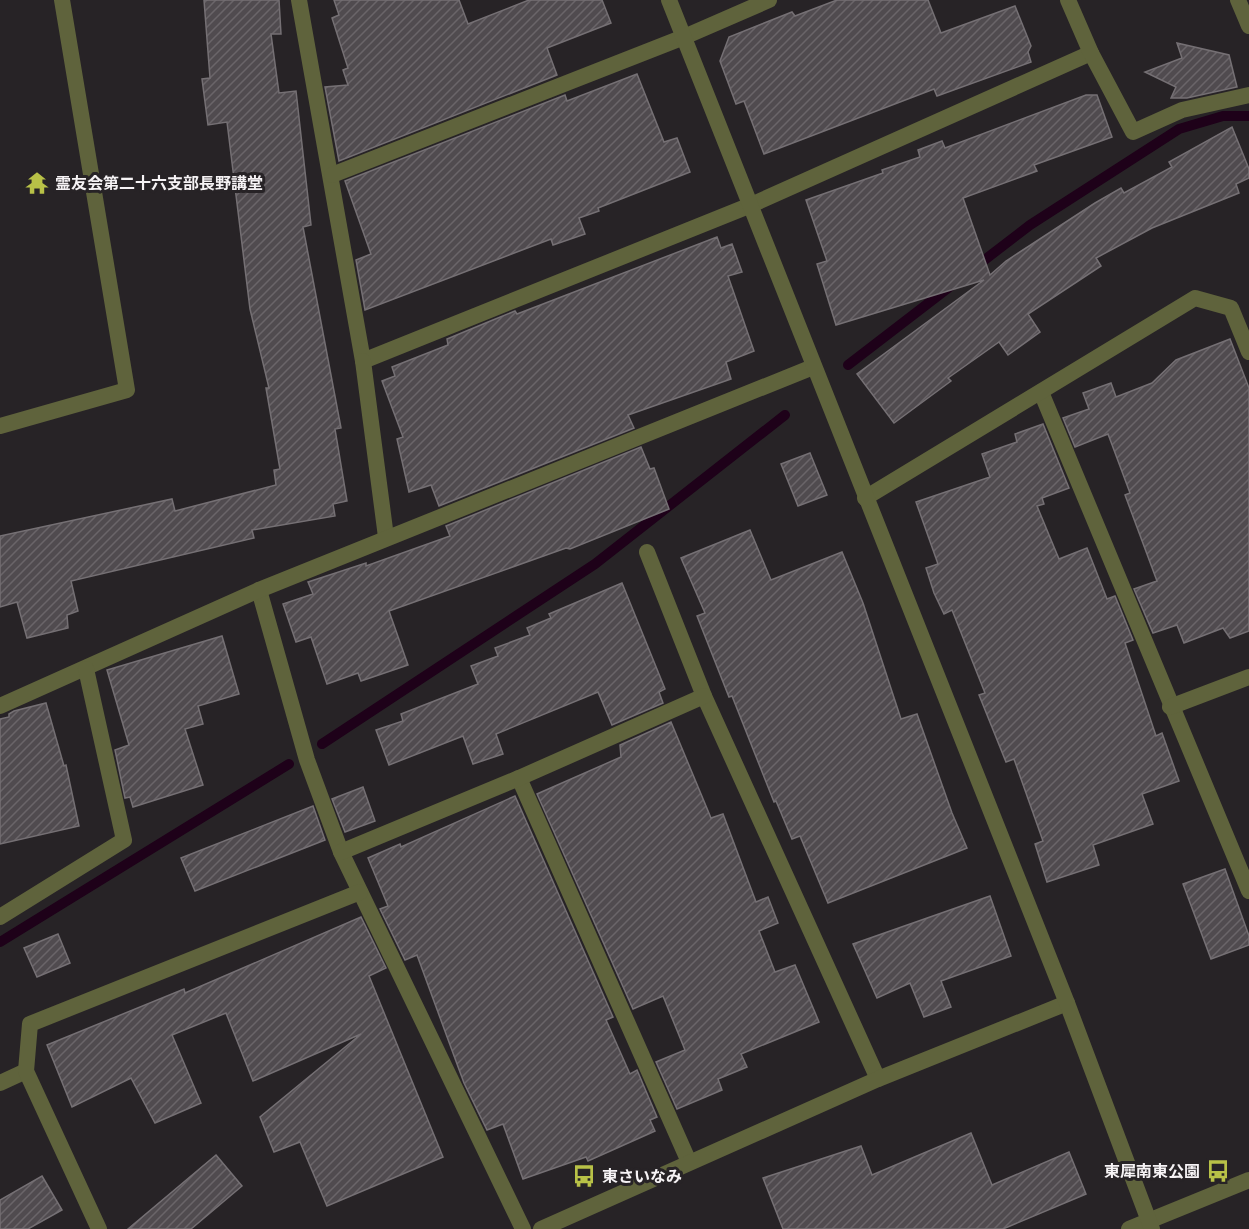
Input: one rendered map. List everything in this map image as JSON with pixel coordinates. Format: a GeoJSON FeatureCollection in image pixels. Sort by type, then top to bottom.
{"type":"FeatureCollection","features":[{"type":"Feature","properties":{"kind":"street"},"geometry":{"type":"LineString","coordinates":[[0,426],[127,390],[62,0]]}},
{"type":"Feature","properties":{"kind":"street"},"geometry":{"type":"LineString","coordinates":[[300,0],[363,361],[386,537]]}},
{"type":"Feature","properties":{"kind":"street"},"geometry":{"type":"LineString","coordinates":[[669,0],[1067,1003],[1150,1225]]}},
{"type":"Feature","properties":{"kind":"street"},"geometry":{"type":"LineString","coordinates":[[332,175],[684,37],[769,0]]}},
{"type":"Feature","properties":{"kind":"street"},"geometry":{"type":"LineString","coordinates":[[1068,0],[1091,53],[1133,132],[1182,110],[1249,95]]}},
{"type":"Feature","properties":{"kind":"street"},"geometry":{"type":"LineString","coordinates":[[1238,0],[1249,26]]}},
{"type":"Feature","properties":{"kind":"street"},"geometry":{"type":"LineString","coordinates":[[363,361],[751,205],[1091,53]]}},
{"type":"Feature","properties":{"kind":"street"},"geometry":{"type":"LineString","coordinates":[[865,498],[1195,298],[1231,308],[1249,352]]}},
{"type":"Feature","properties":{"kind":"street"},"geometry":{"type":"LineString","coordinates":[[0,706],[259,590],[386,537],[813,367]]}},
{"type":"Feature","properties":{"kind":"street"},"geometry":{"type":"LineString","coordinates":[[1041,392],[1249,891]]}},
{"type":"Feature","properties":{"kind":"street"},"geometry":{"type":"LineString","coordinates":[[647,552],[704,696],[878,1079]]}},
{"type":"Feature","properties":{"kind":"street"},"geometry":{"type":"LineString","coordinates":[[259,590],[307,760],[341,852],[523,1229]]}},
{"type":"Feature","properties":{"kind":"street"},"geometry":{"type":"LineString","coordinates":[[0,916],[124,840],[86,669]]}},
{"type":"Feature","properties":{"kind":"street"},"geometry":{"type":"LineString","coordinates":[[1170,706],[1249,677]]}},
{"type":"Feature","properties":{"kind":"street"},"geometry":{"type":"LineString","coordinates":[[341,852],[519,778],[704,696]]}},
{"type":"Feature","properties":{"kind":"street"},"geometry":{"type":"LineString","coordinates":[[519,778],[689,1162]]}},
{"type":"Feature","properties":{"kind":"street"},"geometry":{"type":"LineString","coordinates":[[99,1229],[26,1071],[30,1024],[360,892]]}},
{"type":"Feature","properties":{"kind":"street"},"geometry":{"type":"LineString","coordinates":[[541,1229],[878,1079],[1067,1003]]}},
{"type":"Feature","properties":{"kind":"street"},"geometry":{"type":"LineString","coordinates":[[0,1083],[26,1071]]}},
{"type":"Feature","properties":{"kind":"street"},"geometry":{"type":"LineString","coordinates":[[1129,1229],[1150,1225],[1249,1180]]}},
{"type":"Feature","properties":{"kind":"building"},"geometry":{"type":"Polygon","coordinates":[[[204,0],[279,0],[281,34],[271,34],[279,93],[296,91],[311,225],[303,227],[341,428],[335,429],[347,501],[333,504],[335,516],[252,530],[254,538],[71,581],[78,611],[67,615],[68,628],[27,638],[17,602],[0,607],[0,536],[172,499],[175,511],[276,485],[274,470],[280,469],[266,388],[269,388],[250,309],[227,122],[208,125],[202,79],[210,78],[204,0]]]}},
{"type":"Feature","properties":{"kind":"building"},"geometry":{"type":"Polygon","coordinates":[[[334,0],[459,0],[468,24],[529,0],[602,0],[611,23],[547,48],[557,75],[339,161],[325,87],[348,85],[343,70],[348,68],[332,18],[339,15],[334,0]]]}},
{"type":"Feature","properties":{"kind":"building"},"geometry":{"type":"Polygon","coordinates":[[[837,0],[928,0],[941,33],[1015,6],[1031,46],[1028,52],[1031,62],[937,96],[934,89],[764,154],[744,101],[736,104],[720,61],[729,37],[792,12],[795,16],[837,0]]]}},
{"type":"Feature","properties":{"kind":"building"},"geometry":{"type":"Polygon","coordinates":[[[1177,43],[1229,55],[1237,87],[1187,98],[1171,98],[1176,87],[1145,72],[1182,58],[1177,43]]]}},
{"type":"Feature","properties":{"kind":"building"},"geometry":{"type":"Polygon","coordinates":[[[637,74],[664,142],[677,138],[690,172],[598,208],[599,211],[579,218],[585,234],[553,245],[551,239],[365,310],[356,260],[371,254],[345,181],[565,95],[567,101],[637,74]]]}},
{"type":"Feature","properties":{"kind":"building"},"geometry":{"type":"Polygon","coordinates":[[[1086,95],[1097,95],[1112,137],[1034,165],[1037,171],[963,198],[990,275],[1006,261],[1095,203],[1121,188],[1124,193],[1172,167],[1169,162],[1232,127],[1249,169],[1249,178],[1236,184],[1239,193],[1152,228],[1096,258],[1101,266],[1028,314],[1040,332],[1008,355],[999,342],[948,378],[951,381],[894,423],[857,374],[984,280],[836,325],[817,264],[827,261],[806,200],[883,173],[882,170],[920,157],[918,150],[942,141],[945,148],[1086,95]]]}},
{"type":"Feature","properties":{"kind":"building"},"geometry":{"type":"Polygon","coordinates":[[[717,237],[721,248],[732,244],[742,272],[728,276],[754,351],[726,362],[731,379],[628,415],[634,428],[439,506],[431,485],[409,492],[397,439],[403,437],[382,381],[395,376],[392,367],[448,345],[447,339],[515,311],[517,314],[717,237]]]}},
{"type":"Feature","properties":{"kind":"building"},"geometry":{"type":"Polygon","coordinates":[[[1230,339],[1249,388],[1249,631],[1230,638],[1223,628],[1184,643],[1177,625],[1153,633],[1134,589],[1157,581],[1125,495],[1130,493],[1108,434],[1075,447],[1063,418],[1089,409],[1083,393],[1111,383],[1116,397],[1152,383],[1176,360],[1230,339]]]}},
{"type":"Feature","properties":{"kind":"building"},"geometry":{"type":"Polygon","coordinates":[[[1043,424],[1069,488],[1042,498],[1044,504],[1037,506],[1059,559],[1087,548],[1107,599],[1115,596],[1133,640],[1125,643],[1156,736],[1162,733],[1179,781],[1142,794],[1153,824],[1093,845],[1099,865],[1047,882],[1035,844],[1043,841],[1014,759],[1006,762],[979,695],[985,693],[952,610],[944,614],[934,593],[926,568],[938,564],[916,502],[990,477],[982,454],[1017,442],[1015,434],[1043,424]]]}},
{"type":"Feature","properties":{"kind":"building"},"geometry":{"type":"Polygon","coordinates":[[[641,447],[650,469],[654,468],[669,509],[570,549],[566,548],[389,611],[408,665],[361,681],[358,673],[327,684],[311,637],[296,642],[283,604],[313,594],[308,582],[366,563],[366,566],[450,536],[446,526],[641,447]]]}},
{"type":"Feature","properties":{"kind":"building"},"geometry":{"type":"Polygon","coordinates":[[[810,453],[827,495],[798,506],[781,464],[810,453]]]}},
{"type":"Feature","properties":{"kind":"building"},"geometry":{"type":"Polygon","coordinates":[[[750,530],[771,580],[842,552],[863,603],[901,719],[917,714],[952,813],[967,848],[828,903],[800,836],[792,839],[776,801],[774,802],[732,696],[729,697],[697,616],[705,613],[681,558],[750,530]]]}},
{"type":"Feature","properties":{"kind":"building"},"geometry":{"type":"Polygon","coordinates":[[[622,583],[665,689],[659,692],[663,703],[612,725],[598,692],[496,734],[503,754],[473,764],[463,736],[389,765],[376,730],[403,721],[401,714],[478,684],[471,666],[498,656],[495,648],[530,635],[527,628],[551,618],[549,614],[622,583]]]}},
{"type":"Feature","properties":{"kind":"building"},"geometry":{"type":"Polygon","coordinates":[[[222,636],[239,694],[198,706],[203,724],[185,729],[203,785],[133,807],[130,797],[125,798],[115,750],[129,745],[107,670],[222,636]]]}},
{"type":"Feature","properties":{"kind":"building"},"geometry":{"type":"Polygon","coordinates":[[[46,703],[64,766],[66,765],[79,826],[0,844],[0,719],[9,717],[9,714],[14,711],[46,703]]]}},
{"type":"Feature","properties":{"kind":"building"},"geometry":{"type":"Polygon","coordinates":[[[671,722],[711,818],[723,814],[756,902],[768,897],[778,923],[759,931],[775,972],[795,965],[819,1022],[741,1054],[747,1067],[718,1079],[722,1090],[677,1109],[656,1062],[685,1050],[663,996],[633,1009],[537,794],[621,757],[620,745],[671,722]]]}},
{"type":"Feature","properties":{"kind":"building"},"geometry":{"type":"Polygon","coordinates":[[[363,787],[375,821],[345,832],[332,799],[363,787]]]}},
{"type":"Feature","properties":{"kind":"building"},"geometry":{"type":"Polygon","coordinates":[[[515,796],[613,1017],[606,1020],[630,1074],[637,1070],[657,1117],[650,1120],[655,1131],[588,1161],[586,1157],[523,1179],[503,1124],[487,1130],[464,1083],[417,955],[405,960],[380,909],[388,906],[368,858],[400,844],[401,847],[515,796]]]}},
{"type":"Feature","properties":{"kind":"building"},"geometry":{"type":"Polygon","coordinates":[[[313,806],[325,840],[195,891],[181,858],[313,806]]]}},
{"type":"Feature","properties":{"kind":"building"},"geometry":{"type":"Polygon","coordinates":[[[1225,869],[1249,936],[1249,945],[1211,959],[1183,884],[1225,869]]]}},
{"type":"Feature","properties":{"kind":"building"},"geometry":{"type":"Polygon","coordinates":[[[990,896],[1011,956],[941,981],[951,1007],[924,1017],[910,983],[877,998],[853,944],[990,896]]]}},
{"type":"Feature","properties":{"kind":"building"},"geometry":{"type":"Polygon","coordinates":[[[361,917],[386,968],[369,976],[443,1157],[327,1206],[300,1142],[274,1152],[260,1117],[361,1034],[253,1081],[226,1013],[172,1035],[201,1103],[155,1123],[131,1078],[72,1107],[47,1045],[184,989],[185,993],[361,917]]]}},
{"type":"Feature","properties":{"kind":"building"},"geometry":{"type":"Polygon","coordinates":[[[58,934],[70,963],[37,977],[24,948],[58,934]]]}},
{"type":"Feature","properties":{"kind":"building"},"geometry":{"type":"Polygon","coordinates":[[[971,1133],[992,1185],[1069,1152],[1086,1194],[1003,1229],[783,1229],[763,1178],[861,1146],[872,1175],[971,1133]]]}},
{"type":"Feature","properties":{"kind":"building"},"geometry":{"type":"Polygon","coordinates":[[[216,1155],[242,1186],[191,1229],[128,1229],[216,1155]]]}},
{"type":"Feature","properties":{"kind":"building"},"geometry":{"type":"Polygon","coordinates":[[[42,1176],[62,1210],[28,1229],[0,1229],[0,1200],[42,1176]]]}},
{"type":"Feature","properties":{"kind":"waterway"},"geometry":{"type":"LineString","coordinates":[[974,268],[1030,225],[1179,129],[1223,116],[1249,116]]}},
{"type":"Feature","properties":{"kind":"waterway"},"geometry":{"type":"LineString","coordinates":[[848,365],[952,285]]}},
{"type":"Feature","properties":{"kind":"waterway"},"geometry":{"type":"LineString","coordinates":[[322,744],[595,564],[785,415]]}},
{"type":"Feature","properties":{"kind":"waterway"},"geometry":{"type":"LineString","coordinates":[[0,942],[289,764]]}},
{"type":"Feature","properties":{"kind":"place","name":"霊友会第二十六支部長野講堂"},"geometry":{"type":"Point","coordinates":[37,183]}},
{"type":"Feature","properties":{"kind":"place","name":"東犀南東公園"},"geometry":{"type":"Point","coordinates":[1218,1171]}},
{"type":"Feature","properties":{"kind":"place","name":"東さいなみ"},"geometry":{"type":"Point","coordinates":[584,1176]}}]}
